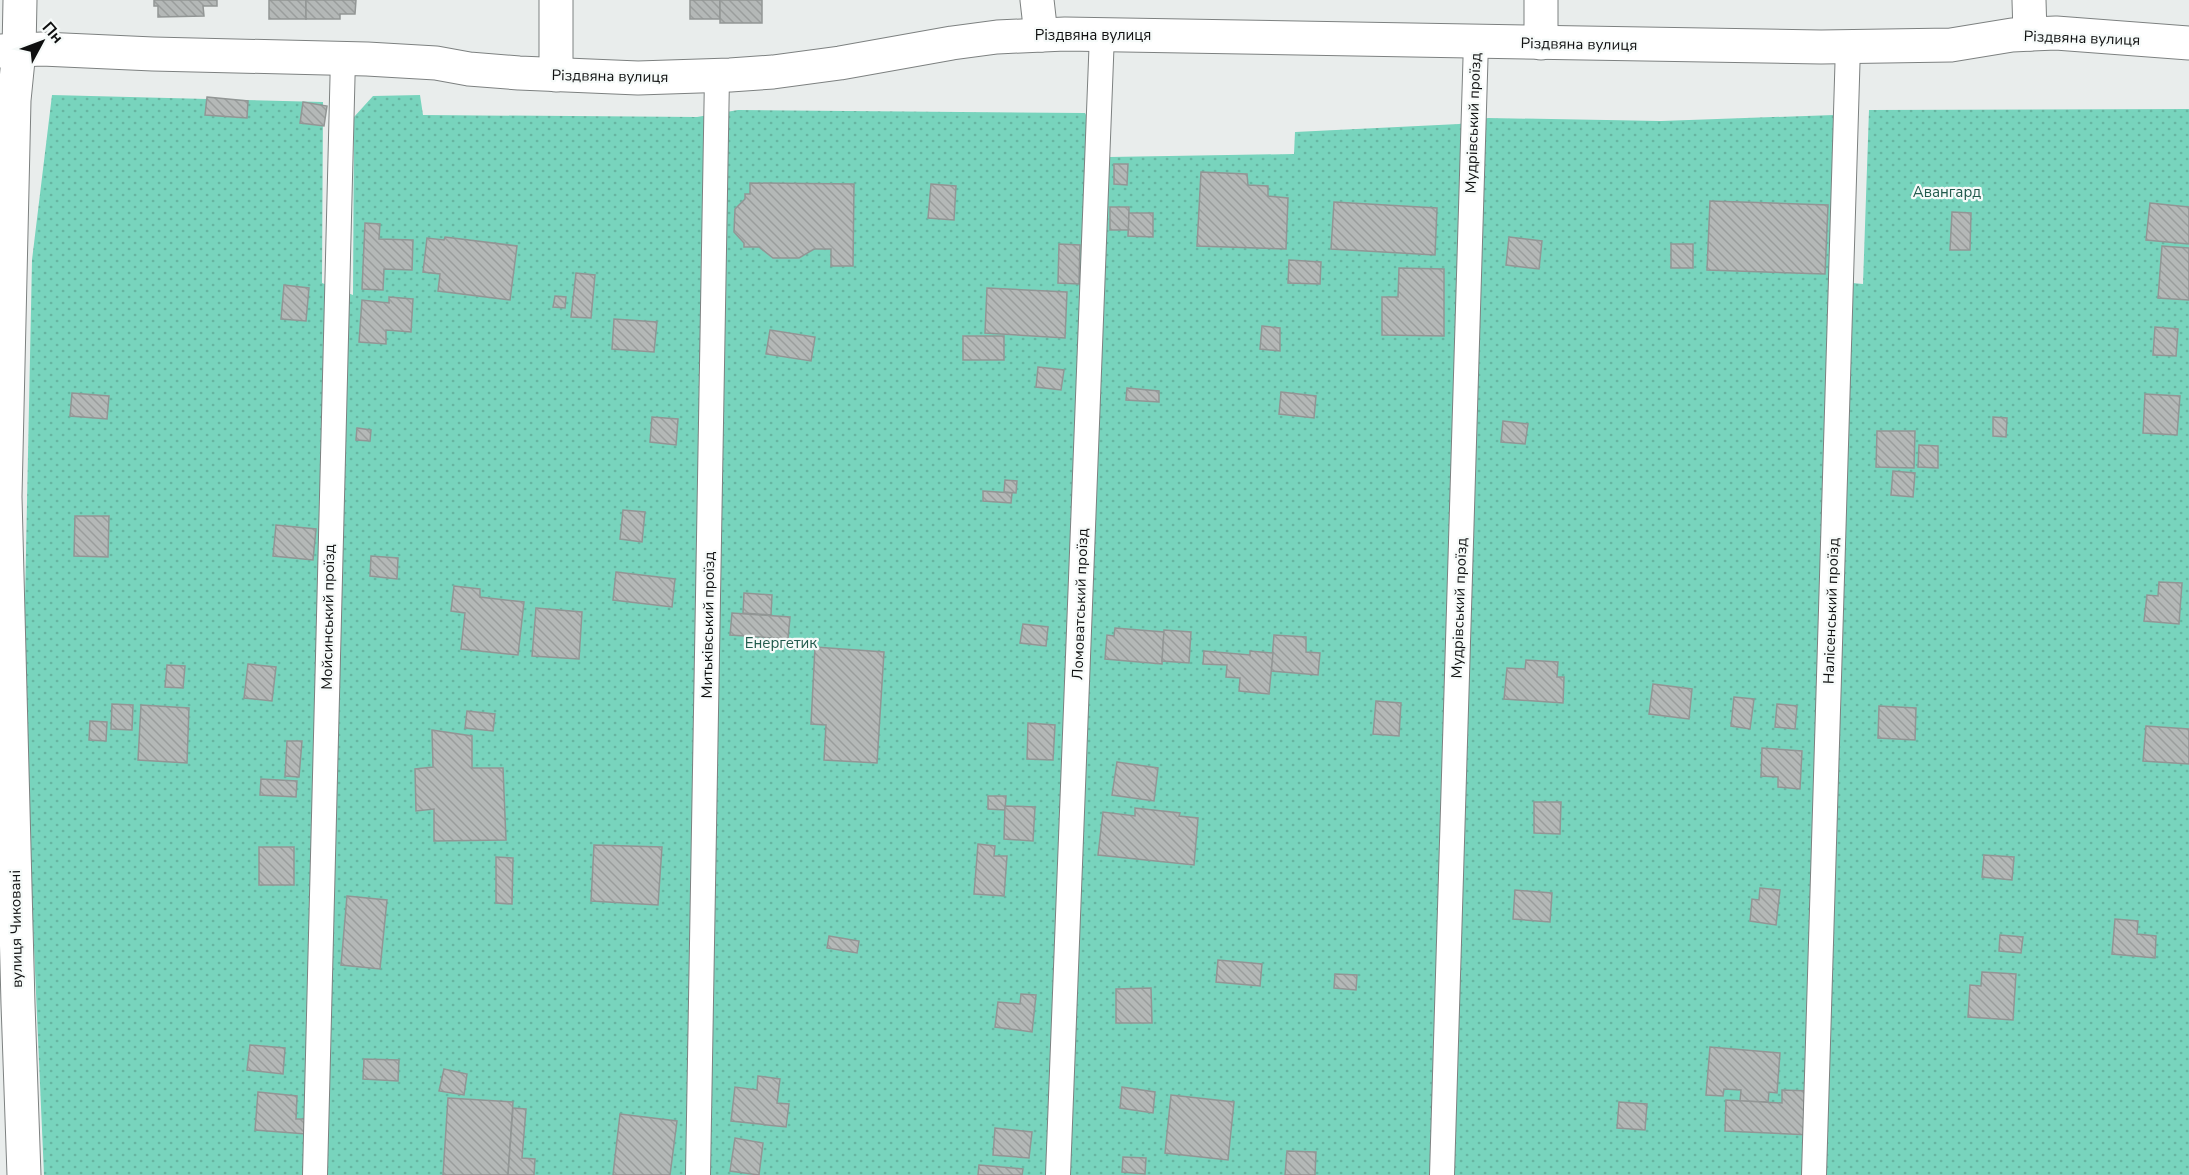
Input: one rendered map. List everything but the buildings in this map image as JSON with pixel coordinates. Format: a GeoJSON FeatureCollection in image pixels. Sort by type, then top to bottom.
{"type":"FeatureCollection","features":[{"type":"Feature","properties":{"kind":"street","name":"вулиця Чиковані"},"geometry":{"type":"LineString","coordinates":[[20,0],[9,50],[14,100],[5,497],[24,1175]]}},
{"type":"Feature","properties":{"kind":"street"},"geometry":{"type":"LineString","coordinates":[[556,0],[556,75]]}},
{"type":"Feature","properties":{"kind":"street"},"geometry":{"type":"LineString","coordinates":[[1037,0],[1041,34]]}},
{"type":"Feature","properties":{"kind":"street"},"geometry":{"type":"LineString","coordinates":[[1541,0],[1541,43]]}},
{"type":"Feature","properties":{"kind":"street"},"geometry":{"type":"LineString","coordinates":[[2029,0],[2030,34]]}},
{"type":"Feature","properties":{"kind":"street","name":"Різдвяна вулиця"},"geometry":{"type":"LineString","coordinates":[[9,50],[42,49],[410,60],[490,71],[638,78],[717,76],[800,69],[952,43],[1041,34],[1848,46],[1951,45],[2030,34],[2080,35],[2189,43]]}},
{"type":"Feature","properties":{"kind":"lane","name":"Ломоватський проїзд"},"geometry":{"type":"LineString","coordinates":[[1058,1175],[1102,34]]}},
{"type":"Feature","properties":{"kind":"lane","name":"Мудрівський проїзд"},"geometry":{"type":"LineString","coordinates":[[1442,1175],[1476,42]]}},
{"type":"Feature","properties":{"kind":"lane","name":"Налісенський проїзд"},"geometry":{"type":"LineString","coordinates":[[1814,1175],[1848,46]]}},
{"type":"Feature","properties":{"kind":"lane","name":"Мойсинський проїзд"},"geometry":{"type":"LineString","coordinates":[[315,1175],[343,58]]}},
{"type":"Feature","properties":{"kind":"lane","name":"Митьківський проїзд"},"geometry":{"type":"LineString","coordinates":[[698,1175],[717,76]]}},
{"type":"Feature","properties":{"kind":"green space","name":"Енергетик"},"geometry":{"type":"Polygon","coordinates":[[[52,95],[323,102],[322,283],[353,295],[354,117],[373,96],[420,95],[423,115],[697,117],[738,110],[1085,113],[1109,157],[1294,154],[1295,132],[1459,124],[1488,118],[1661,121],[1834,115],[1831,281],[1863,284],[1869,110],[2189,109],[2189,1175],[44,1175],[23,697],[32,260],[52,95]]]}},
{"type":"Feature","properties":{"kind":"park label","name":"Авангард"},"geometry":{"type":"Point","coordinates":[1947,192]}}]}
